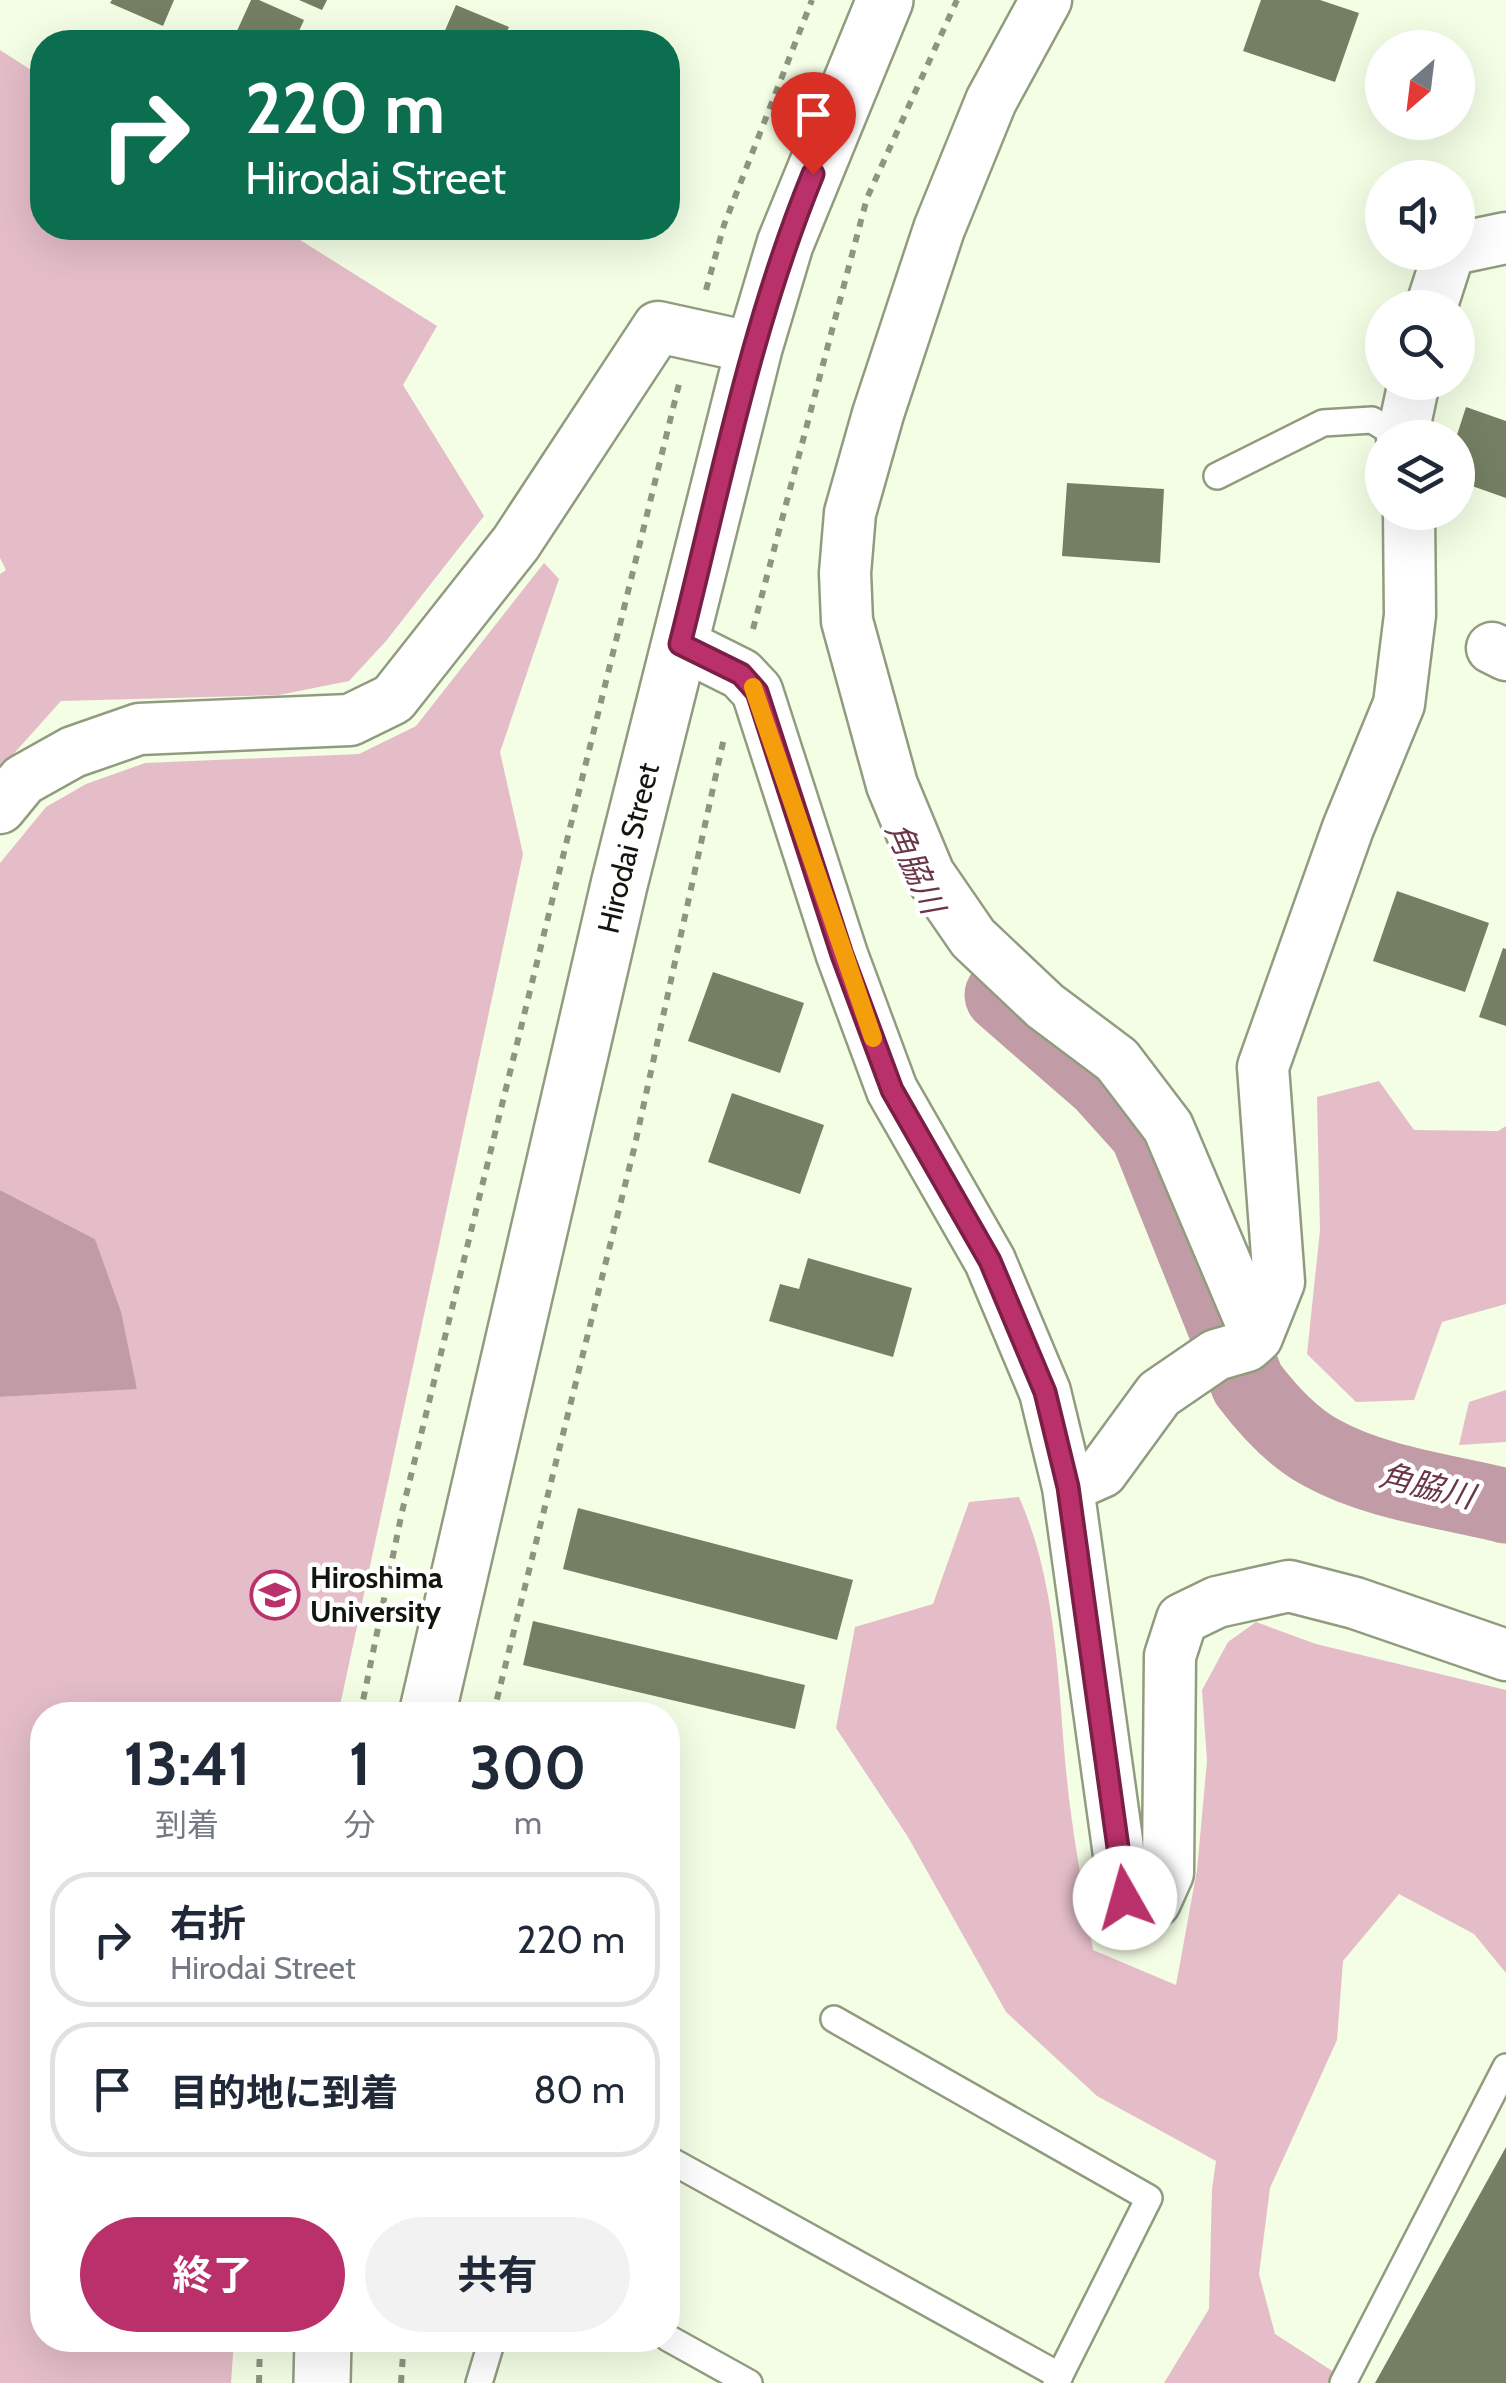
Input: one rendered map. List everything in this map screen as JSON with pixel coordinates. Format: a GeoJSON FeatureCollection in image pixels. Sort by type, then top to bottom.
{"type":"FeatureCollection","features":[{"type":"Feature","properties":{"kind":"street","name":"Hirodai Street"},"geometry":{"type":"LineString","coordinates":[[431,1702],[619,885],[754,348],[784,244],[885,0]]}},
{"type":"Feature","properties":{"kind":"street"},"geometry":{"type":"LineString","coordinates":[[1046,0],[991,101],[939,229],[878,414],[850,513],[845,574],[847,621],[892,784],[929,874],[974,938],[1045,1006],[1117,1060],[1168,1127],[1240,1346]]}},
{"type":"Feature","properties":{"kind":"street"},"geometry":{"type":"LineString","coordinates":[[1475,244],[1506,238]]}},
{"type":"Feature","properties":{"kind":"street"},"geometry":{"type":"LineString","coordinates":[[0,808],[23,780],[72,752],[139,729],[350,720],[393,699],[516,543],[658,326],[754,348]]}},
{"type":"Feature","properties":{"kind":"street"},"geometry":{"type":"LineString","coordinates":[[1068,1487],[1102,1472],[1159,1394],[1240,1346],[1280,1282],[1263,1067],[1348,828],[1399,704],[1410,615],[1409,530]]}},
{"type":"Feature","properties":{"kind":"street"},"geometry":{"type":"LineString","coordinates":[[680,644],[741,674],[757,692],[842,955],[892,1090],[990,1261],[1045,1392],[1068,1487],[1125,1898],[1138,1908],[1156,1902],[1168,1873],[1170,1656],[1182,1619],[1217,1602],[1288,1586],[1355,1603],[1506,1656]]}},
{"type":"Feature","properties":{"kind":"street"},"geometry":{"type":"LineString","coordinates":[[322,2383],[323,2352]]}},
{"type":"Feature","properties":{"kind":"lane"},"geometry":{"type":"LineString","coordinates":[[1217,476],[1322,422],[1365,420]]}},
{"type":"Feature","properties":{"kind":"lane"},"geometry":{"type":"LineString","coordinates":[[680,2166],[1058,2380],[1149,2198],[834,2018]]}},
{"type":"Feature","properties":{"kind":"lane"},"geometry":{"type":"LineString","coordinates":[[1343,2383],[1506,2068]]}},
{"type":"Feature","properties":{"kind":"lane"},"geometry":{"type":"LineString","coordinates":[[680,2345],[749,2383]]}},
{"type":"Feature","properties":{"kind":"lane"},"geometry":{"type":"LineString","coordinates":[[478,2383],[488,2352]]}},
{"type":"Feature","properties":{"kind":"path"},"geometry":{"type":"LineString","coordinates":[[363,1702],[402,1512],[665,437],[724,225],[812,0]]}},
{"type":"Feature","properties":{"kind":"path"},"geometry":{"type":"LineString","coordinates":[[497,1702],[634,1149],[741,674],[867,198],[957,0]]}},
{"type":"Feature","properties":{"kind":"path"},"geometry":{"type":"LineString","coordinates":[[258,2383],[259,2352]]}},
{"type":"Feature","properties":{"kind":"path"},"geometry":{"type":"LineString","coordinates":[[401,2383],[403,2352]]}},
{"type":"Feature","properties":{"kind":"shaded area"},"geometry":{"type":"Polygon","coordinates":[[[0,50],[30,69],[30,240],[300,240],[437,326],[403,385],[484,516],[386,641],[349,681],[279,695],[61,701],[0,769],[0,574],[6,570],[0,558],[0,50]]]}},
{"type":"Feature","properties":{"kind":"shaded area"},"geometry":{"type":"Polygon","coordinates":[[[544,563],[559,579],[500,752],[523,854],[341,1702],[30,1702],[30,2352],[233,2352],[231,2383],[0,2383],[0,1397],[137,1388],[95,1239],[0,1190],[0,863],[46,807],[86,784],[145,763],[359,754],[416,726],[544,563]]]}},
{"type":"Feature","properties":{"kind":"shaded area"},"geometry":{"type":"Polygon","coordinates":[[[1379,1081],[1414,1130],[1498,1131],[1506,1126],[1506,1304],[1442,1322],[1414,1400],[1356,1402],[1307,1354],[1320,1230],[1317,1097],[1379,1081]]]}},
{"type":"Feature","properties":{"kind":"shaded area"},"geometry":{"type":"Polygon","coordinates":[[[0,1190],[95,1239],[121,1312],[137,1389],[0,1397],[0,1190]]]}},
{"type":"Feature","properties":{"kind":"shaded area"},"geometry":{"type":"Polygon","coordinates":[[[1506,1390],[1506,1442],[1459,1445],[1469,1402],[1506,1390]]]}},
{"type":"Feature","properties":{"kind":"shaded area"},"geometry":{"type":"Polygon","coordinates":[[[1019,1497],[1033,1533],[1050,1607],[1069,1798],[1093,1950],[1176,1985],[1197,1870],[1207,1761],[1202,1690],[1228,1642],[1256,1622],[1316,1644],[1506,1690],[1506,1973],[1474,1934],[1399,1894],[1343,1961],[1337,2040],[1270,2188],[1259,2274],[1275,2334],[1351,2383],[1164,2383],[1209,2309],[1216,2161],[1097,2096],[1006,2012],[908,1837],[836,1728],[855,1627],[933,1604],[969,1502],[1019,1497]]]}},
{"type":"Feature","properties":{"kind":"building"},"geometry":{"type":"Polygon","coordinates":[[[174,0],[163,26],[110,3],[174,0]]]}},
{"type":"Feature","properties":{"kind":"building"},"geometry":{"type":"Polygon","coordinates":[[[251,0],[304,20],[299,30],[237,30],[251,0]]]}},
{"type":"Feature","properties":{"kind":"building"},"geometry":{"type":"Polygon","coordinates":[[[299,0],[327,0],[322,10],[299,0]]]}},
{"type":"Feature","properties":{"kind":"building"},"geometry":{"type":"Polygon","coordinates":[[[1261,0],[1320,0],[1359,13],[1335,82],[1243,51],[1261,0]]]}},
{"type":"Feature","properties":{"kind":"building"},"geometry":{"type":"Polygon","coordinates":[[[456,5],[509,27],[508,30],[445,30],[456,5]]]}},
{"type":"Feature","properties":{"kind":"building"},"geometry":{"type":"Polygon","coordinates":[[[1466,407],[1506,421],[1506,498],[1475,487],[1475,420],[1462,420],[1466,407]]]}},
{"type":"Feature","properties":{"kind":"building"},"geometry":{"type":"Polygon","coordinates":[[[1067,483],[1164,489],[1160,563],[1062,556],[1067,483]]]}},
{"type":"Feature","properties":{"kind":"building"},"geometry":{"type":"Polygon","coordinates":[[[1397,891],[1489,923],[1465,992],[1373,961],[1397,891]]]}},
{"type":"Feature","properties":{"kind":"building"},"geometry":{"type":"Polygon","coordinates":[[[1503,948],[1506,949],[1506,1026],[1479,1017],[1503,948]]]}},
{"type":"Feature","properties":{"kind":"building"},"geometry":{"type":"Polygon","coordinates":[[[713,972],[804,1003],[780,1073],[688,1041],[713,972]]]}},
{"type":"Feature","properties":{"kind":"building"},"geometry":{"type":"Polygon","coordinates":[[[732,1093],[824,1125],[800,1194],[708,1162],[732,1093]]]}},
{"type":"Feature","properties":{"kind":"building"},"geometry":{"type":"Polygon","coordinates":[[[808,1258],[912,1288],[893,1357],[769,1321],[780,1284],[799,1289],[808,1258]]]}},
{"type":"Feature","properties":{"kind":"building"},"geometry":{"type":"Polygon","coordinates":[[[578,1508],[853,1580],[837,1640],[563,1569],[578,1508]]]}},
{"type":"Feature","properties":{"kind":"building"},"geometry":{"type":"Polygon","coordinates":[[[533,1621],[805,1685],[795,1729],[523,1665],[533,1621]]]}},
{"type":"Feature","properties":{"kind":"building"},"geometry":{"type":"Polygon","coordinates":[[[1506,2147],[1506,2383],[1375,2383],[1506,2147]]]}},
{"type":"Feature","properties":{"kind":"waterway","name":"角脇川"},"geometry":{"type":"LineString","coordinates":[[1002,995],[1102,1082],[1147,1132],[1248,1384],[1281,1422],[1300,1439],[1341,1463],[1411,1485],[1506,1506]]}},
{"type":"Feature","properties":{"kind":"slow traffic"},"geometry":{"type":"LineString","coordinates":[[753,687],[873,1038]]}},
{"type":"Feature","properties":{"kind":"place","name":"Hiroshima University"},"geometry":{"type":"Point","coordinates":[275,1595]}},
{"type":"Feature","properties":{"kind":"route"},"geometry":{"type":"LineString","coordinates":[[813,174],[784,244],[754,348],[680,644],[741,674],[757,692],[842,955],[892,1090],[990,1261],[1045,1392],[1068,1487],[1125,1898]]}}]}
